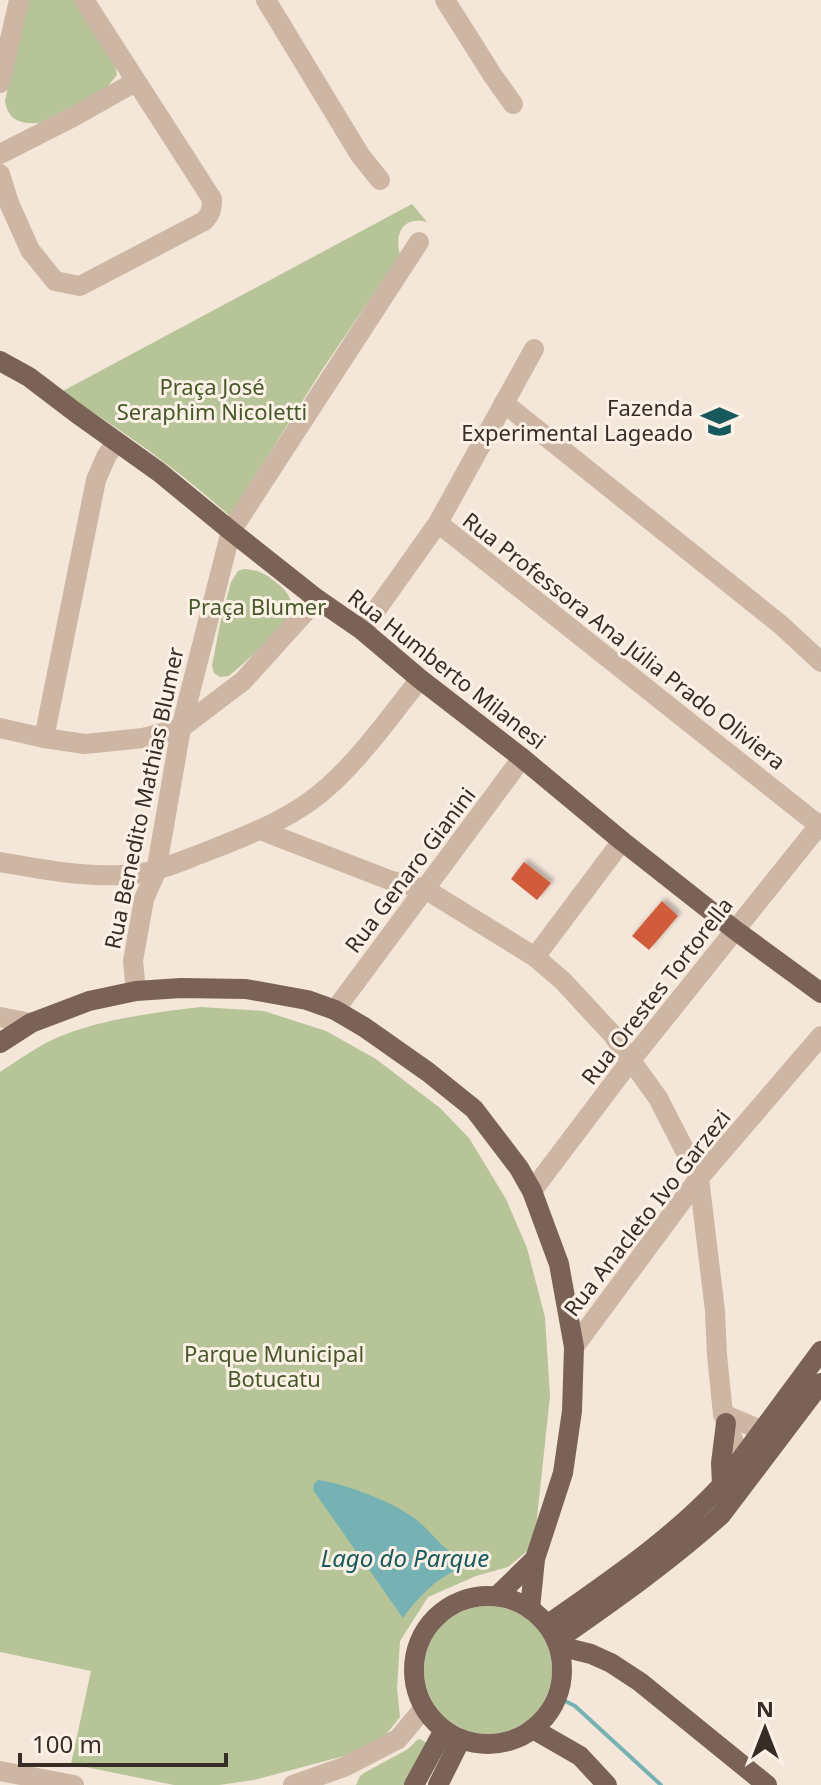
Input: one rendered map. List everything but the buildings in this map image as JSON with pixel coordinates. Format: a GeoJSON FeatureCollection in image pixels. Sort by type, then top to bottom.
{"type":"FeatureCollection","features":[{"type":"Feature","properties":{"kind":"main road","name":"Rua Humberto Milanesi"},"geometry":{"type":"LineString","coordinates":[[0,361],[29,377],[159,472],[317,599],[362,630],[735,930],[821,993]]}},
{"type":"Feature","properties":{"kind":"main road"},"geometry":{"type":"LineString","coordinates":[[0,1043],[31,1023],[89,1001],[136,991],[246,989],[307,1000],[335,1010],[428,1072],[474,1109],[519,1168],[532,1191],[559,1264],[574,1347],[572,1411],[563,1473],[535,1559],[530,1609]]}},
{"type":"Feature","properties":{"kind":"main road"},"geometry":{"type":"LineString","coordinates":[[554,1637],[596,1613],[721,1515],[748,1465],[821,1351]]}},
{"type":"Feature","properties":{"kind":"main road"},"geometry":{"type":"LineString","coordinates":[[769,1436],[821,1383]]}},
{"type":"Feature","properties":{"kind":"main road"},"geometry":{"type":"LineString","coordinates":[[722,1485],[725,1419]]}},
{"type":"Feature","properties":{"kind":"main road"},"geometry":{"type":"LineString","coordinates":[[554,1637],[748,1465]]}},
{"type":"Feature","properties":{"kind":"main road"},"geometry":{"type":"LineString","coordinates":[[497,1596],[535,1559]]}},
{"type":"Feature","properties":{"kind":"main road"},"geometry":{"type":"LineString","coordinates":[[497,1596],[520,1603],[530,1609],[554,1637],[562,1662],[561,1687],[551,1710],[523,1736],[499,1744],[486,1744],[452,1734],[430,1717],[424,1708],[415,1686],[414,1662],[420,1639],[425,1629],[442,1612],[462,1600],[497,1596]]}},
{"type":"Feature","properties":{"kind":"main road"},"geometry":{"type":"LineString","coordinates":[[596,1613],[592,1629],[594,1644],[602,1659]]}},
{"type":"Feature","properties":{"kind":"main road"},"geometry":{"type":"LineString","coordinates":[[554,1637],[602,1659],[640,1682],[767,1785]]}},
{"type":"Feature","properties":{"kind":"main road"},"geometry":{"type":"LineString","coordinates":[[533,1729],[580,1756],[607,1785]]}},
{"type":"Feature","properties":{"kind":"main road"},"geometry":{"type":"LineString","coordinates":[[414,1785],[452,1734]]}},
{"type":"Feature","properties":{"kind":"main road"},"geometry":{"type":"LineString","coordinates":[[438,1785],[452,1734]]}},
{"type":"Feature","properties":{"kind":"street"},"geometry":{"type":"LineString","coordinates":[[0,83],[19,0]]}},
{"type":"Feature","properties":{"kind":"street"},"geometry":{"type":"LineString","coordinates":[[0,174],[30,250],[55,281],[67,284],[80,286],[209,216],[212,199],[84,0]]}},
{"type":"Feature","properties":{"kind":"street"},"geometry":{"type":"LineString","coordinates":[[266,0],[360,155],[380,180]]}},
{"type":"Feature","properties":{"kind":"street"},"geometry":{"type":"LineString","coordinates":[[445,0],[513,104]]}},
{"type":"Feature","properties":{"kind":"street"},"geometry":{"type":"LineString","coordinates":[[0,154],[135,82]]}},
{"type":"Feature","properties":{"kind":"street","name":"Rua Benedito Mathias Blumer"},"geometry":{"type":"LineString","coordinates":[[136,991],[133,961],[144,899],[156,872],[181,728],[231,531],[419,242]]}},
{"type":"Feature","properties":{"kind":"street"},"geometry":{"type":"LineString","coordinates":[[362,630],[438,523],[534,349]]}},
{"type":"Feature","properties":{"kind":"street"},"geometry":{"type":"LineString","coordinates":[[504,403],[781,625],[821,662]]}},
{"type":"Feature","properties":{"kind":"street"},"geometry":{"type":"LineString","coordinates":[[44,738],[96,480],[116,442]]}},
{"type":"Feature","properties":{"kind":"street","name":"Rua Professora Ana Júlia Prado Oliviera"},"geometry":{"type":"LineString","coordinates":[[438,523],[820,825]]}},
{"type":"Feature","properties":{"kind":"street"},"geometry":{"type":"LineString","coordinates":[[0,728],[85,744],[143,738],[181,728],[243,681],[317,599]]}},
{"type":"Feature","properties":{"kind":"street"},"geometry":{"type":"LineString","coordinates":[[0,862],[84,875],[156,872],[260,830],[305,805],[330,786],[420,679]]}},
{"type":"Feature","properties":{"kind":"street","name":"Rua Genaro Gianini"},"geometry":{"type":"LineString","coordinates":[[335,1010],[522,758]]}},
{"type":"Feature","properties":{"kind":"street","name":"Rua Orestes Tortorella"},"geometry":{"type":"LineString","coordinates":[[532,1191],[631,1060],[820,825]]}},
{"type":"Feature","properties":{"kind":"street"},"geometry":{"type":"LineString","coordinates":[[260,830],[392,881],[425,889],[535,957],[563,981],[612,1034],[658,1098],[699,1178],[725,1419],[748,1465]]}},
{"type":"Feature","properties":{"kind":"street"},"geometry":{"type":"LineString","coordinates":[[535,957],[622,841]]}},
{"type":"Feature","properties":{"kind":"street"},"geometry":{"type":"LineString","coordinates":[[0,1017],[31,1023]]}},
{"type":"Feature","properties":{"kind":"street","name":"Rua Anacleto Ivo Garzezi"},"geometry":{"type":"LineString","coordinates":[[574,1347],[699,1178],[821,1036]]}},
{"type":"Feature","properties":{"kind":"street"},"geometry":{"type":"LineString","coordinates":[[725,1419],[769,1436]]}},
{"type":"Feature","properties":{"kind":"street"},"geometry":{"type":"LineString","coordinates":[[293,1785],[344,1767],[398,1739],[424,1708]]}},
{"type":"Feature","properties":{"kind":"street"},"geometry":{"type":"LineString","coordinates":[[0,1771],[74,1785]]}},
{"type":"Feature","properties":{"kind":"green space"},"geometry":{"type":"Polygon","coordinates":[[[26,0],[77,0],[114,60],[117,75],[105,90],[39,123],[16,120],[9,113],[5,101],[26,0]]]}},
{"type":"Feature","properties":{"kind":"green space","name":"Praça José Seraphim Nicoletti"},"geometry":{"type":"Polygon","coordinates":[[[412,204],[427,222],[412,222],[402,228],[398,240],[400,255],[322,370],[230,516],[148,450],[61,392],[412,204]]]}},
{"type":"Feature","properties":{"kind":"green space","name":"Praça Blumer"},"geometry":{"type":"Polygon","coordinates":[[[244,569],[262,573],[281,586],[292,608],[281,627],[263,646],[229,676],[220,677],[214,673],[212,666],[220,624],[231,582],[238,571],[244,569]]]}},
{"type":"Feature","properties":{"kind":"green space","name":"Parque Municipal Botucatu"},"geometry":{"type":"Polygon","coordinates":[[[201,1007],[264,1011],[326,1031],[376,1059],[440,1108],[469,1138],[506,1199],[527,1248],[545,1317],[550,1396],[531,1548],[508,1567],[476,1576],[428,1597],[400,1641],[397,1688],[400,1717],[384,1737],[344,1756],[254,1780],[219,1785],[174,1785],[71,1764],[91,1671],[0,1652],[0,1072],[40,1046],[89,1026],[201,1007]]]}},
{"type":"Feature","properties":{"kind":"green space"},"geometry":{"type":"Polygon","coordinates":[[[488,1606],[513,1611],[533,1625],[547,1645],[552,1670],[547,1695],[533,1715],[513,1729],[488,1734],[463,1729],[443,1715],[429,1695],[424,1670],[429,1645],[443,1625],[463,1611],[488,1606]]]}},
{"type":"Feature","properties":{"kind":"green space"},"geometry":{"type":"Polygon","coordinates":[[[420,1739],[427,1745],[407,1785],[356,1785],[364,1773],[420,1739]]]}},
{"type":"Feature","properties":{"kind":"water","name":"Lago do Parque"},"geometry":{"type":"Polygon","coordinates":[[[318,1480],[371,1495],[409,1514],[450,1552],[459,1569],[428,1589],[403,1618],[313,1490],[318,1480]]]}},
{"type":"Feature","properties":{"kind":"waterway"},"geometry":{"type":"LineString","coordinates":[[565,1701],[575,1706],[661,1785]]}},
{"type":"Feature","properties":{"kind":"place","name":"Fazenda Experimental Lageado"},"geometry":{"type":"Point","coordinates":[719,421]}}]}
